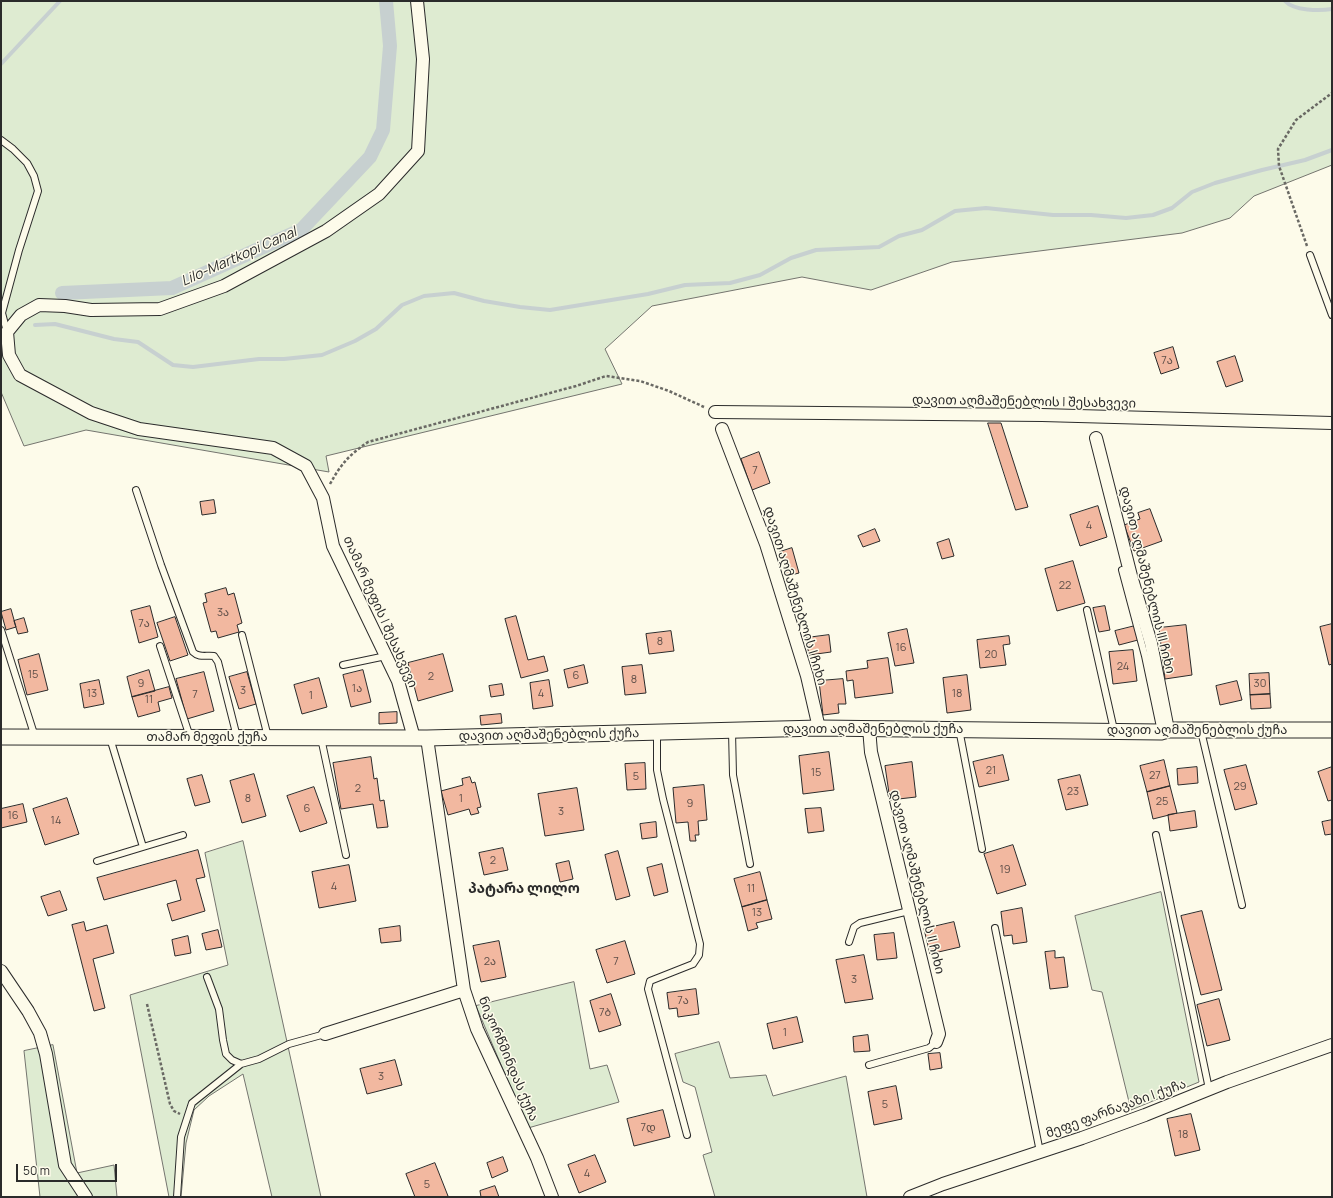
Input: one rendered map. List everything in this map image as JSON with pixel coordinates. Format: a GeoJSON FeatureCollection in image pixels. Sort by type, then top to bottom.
{"type":"FeatureCollection","features":[{"type":"Feature","properties":{"kind":"street"},"geometry":{"type":"LineString","coordinates":[[7,332],[21,314],[39,305],[65,306],[91,310],[160,309],[224,286],[326,231],[378,194],[418,151],[423,59],[417,1]]}},
{"type":"Feature","properties":{"kind":"street","name":"თამარ მეფის I შესახვევი"},"geometry":{"type":"LineString","coordinates":[[7,332],[9,355],[20,375],[91,413],[139,429],[273,448],[306,466],[323,498],[332,546],[398,681],[420,738]]}},
{"type":"Feature","properties":{"kind":"street","name":"დავით აღმაშენებლის I შესახვევი"},"geometry":{"type":"LineString","coordinates":[[715,412],[1042,415],[1332,423]]}},
{"type":"Feature","properties":{"kind":"street","name":"დავით აღმაშენებლის I ჩიხი"},"geometry":{"type":"LineString","coordinates":[[722,429],[766,544],[807,676],[819,728]]}},
{"type":"Feature","properties":{"kind":"street","name":"დავით აღმაშენებლის III ჩიხი"},"geometry":{"type":"LineString","coordinates":[[1096,438],[1131,576],[1150,643],[1164,731]]}},
{"type":"Feature","properties":{"kind":"street","name":"დავით აღმაშენებლის ქუჩა"},"geometry":{"type":"LineString","coordinates":[[420,738],[819,728],[1164,731],[1332,730]]}},
{"type":"Feature","properties":{"kind":"street","name":"დავით აღმაშენებლის II ჩიხი"},"geometry":{"type":"LineString","coordinates":[[869,728],[871,752],[939,1034],[936,1042]]}},
{"type":"Feature","properties":{"kind":"street","name":"თამარ მეფის ქუჩა"},"geometry":{"type":"LineString","coordinates":[[1,737],[420,738]]}},
{"type":"Feature","properties":{"kind":"street","name":"ნიკორწმინდას ქუჩა"},"geometry":{"type":"LineString","coordinates":[[420,738],[464,990],[477,1029],[537,1158],[552,1197]]}},
{"type":"Feature","properties":{"kind":"street"},"geometry":{"type":"LineString","coordinates":[[1,971],[28,1011],[40,1033],[46,1054],[65,1165],[86,1197]]}},
{"type":"Feature","properties":{"kind":"street"},"geometry":{"type":"LineString","coordinates":[[325,1034],[464,990]]}},
{"type":"Feature","properties":{"kind":"street","name":"მეფე ფარნავაზი I ქუჩა"},"geometry":{"type":"LineString","coordinates":[[910,1197],[942,1184],[1040,1152],[1145,1115],[1332,1045]]}},
{"type":"Feature","properties":{"kind":"lane"},"geometry":{"type":"LineString","coordinates":[[1,140],[13,148],[27,163],[34,176],[38,191],[18,250],[2,313],[7,332]]}},
{"type":"Feature","properties":{"kind":"lane"},"geometry":{"type":"LineString","coordinates":[[1310,255],[1332,315]]}},
{"type":"Feature","properties":{"kind":"lane"},"geometry":{"type":"LineString","coordinates":[[136,490],[161,565],[193,652],[200,656],[214,656],[218,662],[237,737]]}},
{"type":"Feature","properties":{"kind":"lane"},"geometry":{"type":"LineString","coordinates":[[1122,570],[1164,731]]}},
{"type":"Feature","properties":{"kind":"lane"},"geometry":{"type":"LineString","coordinates":[[1087,610],[1114,730]]}},
{"type":"Feature","properties":{"kind":"lane"},"geometry":{"type":"LineString","coordinates":[[1,630],[35,737]]}},
{"type":"Feature","properties":{"kind":"lane"},"geometry":{"type":"LineString","coordinates":[[242,635],[268,737]]}},
{"type":"Feature","properties":{"kind":"lane"},"geometry":{"type":"LineString","coordinates":[[160,646],[190,737]]}},
{"type":"Feature","properties":{"kind":"lane"},"geometry":{"type":"LineString","coordinates":[[343,665],[386,656]]}},
{"type":"Feature","properties":{"kind":"lane"},"geometry":{"type":"LineString","coordinates":[[960,729],[982,849]]}},
{"type":"Feature","properties":{"kind":"lane"},"geometry":{"type":"LineString","coordinates":[[732,731],[733,775],[750,864]]}},
{"type":"Feature","properties":{"kind":"lane"},"geometry":{"type":"LineString","coordinates":[[1201,731],[1242,905]]}},
{"type":"Feature","properties":{"kind":"lane"},"geometry":{"type":"LineString","coordinates":[[657,732],[657,770],[700,944],[699,955],[693,964],[650,981],[648,989],[687,1135]]}},
{"type":"Feature","properties":{"kind":"lane"},"geometry":{"type":"LineString","coordinates":[[109,737],[143,847]]}},
{"type":"Feature","properties":{"kind":"lane"},"geometry":{"type":"LineString","coordinates":[[321,738],[346,855]]}},
{"type":"Feature","properties":{"kind":"lane"},"geometry":{"type":"LineString","coordinates":[[97,861],[183,835]]}},
{"type":"Feature","properties":{"kind":"lane"},"geometry":{"type":"LineString","coordinates":[[1156,835],[1209,1090]]}},
{"type":"Feature","properties":{"kind":"lane"},"geometry":{"type":"LineString","coordinates":[[849,942],[854,927],[860,922],[909,912]]}},
{"type":"Feature","properties":{"kind":"lane"},"geometry":{"type":"LineString","coordinates":[[995,928],[1040,1152]]}},
{"type":"Feature","properties":{"kind":"lane"},"geometry":{"type":"LineString","coordinates":[[207,977],[218,1010],[226,1054],[232,1060],[241,1064]]}},
{"type":"Feature","properties":{"kind":"lane"},"geometry":{"type":"LineString","coordinates":[[177,1197],[181,1137],[192,1103],[241,1064],[259,1059],[289,1044],[325,1034]]}},
{"type":"Feature","properties":{"kind":"lane"},"geometry":{"type":"LineString","coordinates":[[869,1065],[929,1048],[936,1042]]}},
{"type":"Feature","properties":{"kind":"path"},"geometry":{"type":"LineString","coordinates":[[1310,255],[1279,166],[1278,149],[1296,120],[1332,93]]}},
{"type":"Feature","properties":{"kind":"path"},"geometry":{"type":"LineString","coordinates":[[323,498],[338,470],[351,454],[368,442],[576,386],[606,376],[640,381],[669,391],[715,412]]}},
{"type":"Feature","properties":{"kind":"path"},"geometry":{"type":"LineString","coordinates":[[147,1004],[170,1104],[174,1112],[187,1118]]}},
{"type":"Feature","properties":{"kind":"green space"},"geometry":{"type":"Polygon","coordinates":[[[1,1],[1332,1],[1332,165],[1254,196],[1230,218],[1182,233],[952,262],[871,290],[802,277],[652,306],[605,349],[622,384],[326,456],[329,472],[86,430],[24,446],[1,392],[1,1]]]}},
{"type":"Feature","properties":{"kind":"green space"},"geometry":{"type":"Polygon","coordinates":[[[243,841],[321,1197],[272,1197],[243,1074],[209,1096],[194,1110],[186,1143],[181,1197],[169,1197],[130,995],[228,965],[205,853],[243,841]]]}},
{"type":"Feature","properties":{"kind":"green space"},"geometry":{"type":"Polygon","coordinates":[[[1161,892],[1199,1082],[1131,1110],[1102,992],[1092,990],[1075,916],[1161,892]]]}},
{"type":"Feature","properties":{"kind":"green space"},"geometry":{"type":"Polygon","coordinates":[[[574,982],[590,1069],[607,1065],[619,1102],[528,1128],[476,1006],[574,982]]]}},
{"type":"Feature","properties":{"kind":"green space"},"geometry":{"type":"Polygon","coordinates":[[[719,1042],[730,1078],[766,1075],[773,1096],[846,1076],[867,1197],[715,1197],[703,1155],[712,1152],[695,1087],[683,1082],[675,1054],[719,1042]]]}},
{"type":"Feature","properties":{"kind":"green space"},"geometry":{"type":"Polygon","coordinates":[[[53,1045],[77,1173],[114,1165],[117,1197],[40,1197],[24,1051],[53,1045]]]}},
{"type":"Feature","properties":{"kind":"building"},"geometry":{"type":"Polygon","coordinates":[[[1173,347],[1179,368],[1161,374],[1154,353],[1173,347]]]}},
{"type":"Feature","properties":{"kind":"building"},"geometry":{"type":"Polygon","coordinates":[[[1235,356],[1243,381],[1226,387],[1217,362],[1235,356]]]}},
{"type":"Feature","properties":{"kind":"building"},"geometry":{"type":"Polygon","coordinates":[[[988,423],[1001,423],[1028,507],[1016,510],[988,423]]]}},
{"type":"Feature","properties":{"kind":"building"},"geometry":{"type":"Polygon","coordinates":[[[759,452],[770,483],[752,490],[741,459],[759,452]]]}},
{"type":"Feature","properties":{"kind":"building"},"geometry":{"type":"Polygon","coordinates":[[[214,500],[216,513],[202,515],[200,502],[214,500]]]}},
{"type":"Feature","properties":{"kind":"building"},"geometry":{"type":"Polygon","coordinates":[[[1098,506],[1107,537],[1080,546],[1070,515],[1098,506]]]}},
{"type":"Feature","properties":{"kind":"building"},"geometry":{"type":"Polygon","coordinates":[[[1150,509],[1162,541],[1134,551],[1124,525],[1140,519],[1138,513],[1150,509]]]}},
{"type":"Feature","properties":{"kind":"building"},"geometry":{"type":"Polygon","coordinates":[[[875,529],[880,541],[863,547],[858,536],[875,529]]]}},
{"type":"Feature","properties":{"kind":"building"},"geometry":{"type":"Polygon","coordinates":[[[949,539],[954,556],[942,559],[937,543],[949,539]]]}},
{"type":"Feature","properties":{"kind":"building"},"geometry":{"type":"Polygon","coordinates":[[[792,548],[799,573],[787,576],[780,552],[792,548]]]}},
{"type":"Feature","properties":{"kind":"building"},"geometry":{"type":"Polygon","coordinates":[[[1073,561],[1085,603],[1057,611],[1045,569],[1073,561]]]}},
{"type":"Feature","properties":{"kind":"building"},"geometry":{"type":"Polygon","coordinates":[[[226,588],[228,595],[234,593],[242,623],[237,625],[239,632],[218,638],[216,631],[211,632],[203,603],[207,602],[205,594],[226,588]]]}},
{"type":"Feature","properties":{"kind":"building"},"geometry":{"type":"Polygon","coordinates":[[[150,606],[158,637],[139,643],[131,611],[150,606]]]}},
{"type":"Feature","properties":{"kind":"building"},"geometry":{"type":"Polygon","coordinates":[[[1105,606],[1110,630],[1099,632],[1093,608],[1105,606]]]}},
{"type":"Feature","properties":{"kind":"building"},"geometry":{"type":"Polygon","coordinates":[[[11,609],[16,627],[6,630],[1,612],[11,609]]]}},
{"type":"Feature","properties":{"kind":"building"},"geometry":{"type":"Polygon","coordinates":[[[516,616],[528,660],[544,656],[548,671],[521,678],[505,619],[516,616]]]}},
{"type":"Feature","properties":{"kind":"building"},"geometry":{"type":"Polygon","coordinates":[[[175,617],[188,655],[170,661],[157,623],[175,617]]]}},
{"type":"Feature","properties":{"kind":"building"},"geometry":{"type":"Polygon","coordinates":[[[24,618],[28,632],[18,634],[14,621],[24,618]]]}},
{"type":"Feature","properties":{"kind":"building"},"geometry":{"type":"Polygon","coordinates":[[[1332,624],[1332,664],[1329,665],[1320,627],[1332,624]]]}},
{"type":"Feature","properties":{"kind":"building"},"geometry":{"type":"Polygon","coordinates":[[[1186,625],[1192,675],[1165,679],[1159,628],[1186,625]]]}},
{"type":"Feature","properties":{"kind":"building"},"geometry":{"type":"Polygon","coordinates":[[[1135,626],[1138,640],[1119,645],[1115,631],[1135,626]]]}},
{"type":"Feature","properties":{"kind":"building"},"geometry":{"type":"Polygon","coordinates":[[[907,629],[914,663],[895,666],[888,633],[907,629]]]}},
{"type":"Feature","properties":{"kind":"building"},"geometry":{"type":"Polygon","coordinates":[[[671,631],[674,651],[649,654],[646,634],[671,631]]]}},
{"type":"Feature","properties":{"kind":"building"},"geometry":{"type":"Polygon","coordinates":[[[829,635],[831,652],[809,655],[806,638],[829,635]]]}},
{"type":"Feature","properties":{"kind":"building"},"geometry":{"type":"Polygon","coordinates":[[[1009,636],[1010,644],[1003,645],[1006,665],[980,668],[977,640],[1009,636]]]}},
{"type":"Feature","properties":{"kind":"building"},"geometry":{"type":"Polygon","coordinates":[[[1133,650],[1137,681],[1113,684],[1109,652],[1133,650]]]}},
{"type":"Feature","properties":{"kind":"building"},"geometry":{"type":"Polygon","coordinates":[[[39,654],[48,690],[27,695],[18,660],[39,654]]]}},
{"type":"Feature","properties":{"kind":"building"},"geometry":{"type":"Polygon","coordinates":[[[443,654],[453,691],[418,701],[408,663],[443,654]]]}},
{"type":"Feature","properties":{"kind":"building"},"geometry":{"type":"Polygon","coordinates":[[[888,658],[893,693],[855,698],[853,680],[847,681],[846,671],[868,668],[867,661],[888,658]]]}},
{"type":"Feature","properties":{"kind":"building"},"geometry":{"type":"Polygon","coordinates":[[[584,665],[588,683],[568,688],[564,670],[584,665]]]}},
{"type":"Feature","properties":{"kind":"building"},"geometry":{"type":"Polygon","coordinates":[[[642,665],[646,693],[625,695],[622,667],[642,665]]]}},
{"type":"Feature","properties":{"kind":"building"},"geometry":{"type":"Polygon","coordinates":[[[149,670],[155,691],[132,697],[127,677],[149,670]]]}},
{"type":"Feature","properties":{"kind":"building"},"geometry":{"type":"Polygon","coordinates":[[[363,670],[371,702],[351,707],[343,675],[363,670]]]}},
{"type":"Feature","properties":{"kind":"building"},"geometry":{"type":"Polygon","coordinates":[[[204,672],[214,711],[187,719],[176,679],[204,672]]]}},
{"type":"Feature","properties":{"kind":"building"},"geometry":{"type":"Polygon","coordinates":[[[247,672],[256,704],[239,709],[229,677],[247,672]]]}},
{"type":"Feature","properties":{"kind":"building"},"geometry":{"type":"Polygon","coordinates":[[[1269,673],[1270,694],[1250,695],[1249,674],[1269,673]]]}},
{"type":"Feature","properties":{"kind":"building"},"geometry":{"type":"Polygon","coordinates":[[[967,675],[971,710],[947,713],[943,678],[967,675]]]}},
{"type":"Feature","properties":{"kind":"building"},"geometry":{"type":"Polygon","coordinates":[[[319,678],[327,707],[302,714],[294,685],[319,678]]]}},
{"type":"Feature","properties":{"kind":"building"},"geometry":{"type":"Polygon","coordinates":[[[843,679],[846,704],[838,704],[839,713],[823,715],[819,681],[843,679]]]}},
{"type":"Feature","properties":{"kind":"building"},"geometry":{"type":"Polygon","coordinates":[[[99,680],[104,704],[84,708],[80,684],[99,680]]]}},
{"type":"Feature","properties":{"kind":"building"},"geometry":{"type":"Polygon","coordinates":[[[549,680],[553,706],[533,709],[530,683],[549,680]]]}},
{"type":"Feature","properties":{"kind":"building"},"geometry":{"type":"Polygon","coordinates":[[[1237,681],[1242,700],[1220,705],[1216,686],[1237,681]]]}},
{"type":"Feature","properties":{"kind":"building"},"geometry":{"type":"Polygon","coordinates":[[[502,684],[504,695],[491,697],[489,686],[502,684]]]}},
{"type":"Feature","properties":{"kind":"building"},"geometry":{"type":"Polygon","coordinates":[[[169,687],[172,698],[158,702],[160,711],[138,717],[132,697],[169,687]]]}},
{"type":"Feature","properties":{"kind":"building"},"geometry":{"type":"Polygon","coordinates":[[[1270,694],[1271,708],[1251,709],[1250,695],[1270,694]]]}},
{"type":"Feature","properties":{"kind":"building"},"geometry":{"type":"Polygon","coordinates":[[[397,712],[397,723],[379,724],[379,713],[397,712]]]}},
{"type":"Feature","properties":{"kind":"building"},"geometry":{"type":"Polygon","coordinates":[[[501,714],[502,723],[481,725],[480,716],[501,714]]]}},
{"type":"Feature","properties":{"kind":"building"},"geometry":{"type":"Polygon","coordinates":[[[829,752],[834,790],[803,794],[799,756],[829,752]]]}},
{"type":"Feature","properties":{"kind":"building"},"geometry":{"type":"Polygon","coordinates":[[[1003,755],[1009,780],[979,787],[973,762],[1003,755]]]}},
{"type":"Feature","properties":{"kind":"building"},"geometry":{"type":"Polygon","coordinates":[[[371,757],[374,779],[377,778],[380,801],[384,800],[388,827],[377,828],[373,804],[341,809],[333,763],[371,757]]]}},
{"type":"Feature","properties":{"kind":"building"},"geometry":{"type":"Polygon","coordinates":[[[1164,760],[1170,786],[1147,792],[1140,766],[1164,760]]]}},
{"type":"Feature","properties":{"kind":"building"},"geometry":{"type":"Polygon","coordinates":[[[912,762],[916,797],[890,800],[885,766],[912,762]]]}},
{"type":"Feature","properties":{"kind":"building"},"geometry":{"type":"Polygon","coordinates":[[[645,763],[646,789],[627,790],[625,764],[645,763]]]}},
{"type":"Feature","properties":{"kind":"building"},"geometry":{"type":"Polygon","coordinates":[[[1246,765],[1257,804],[1235,810],[1224,770],[1246,765]]]}},
{"type":"Feature","properties":{"kind":"building"},"geometry":{"type":"Polygon","coordinates":[[[1197,767],[1198,783],[1178,785],[1177,769],[1197,767]]]}},
{"type":"Feature","properties":{"kind":"building"},"geometry":{"type":"Polygon","coordinates":[[[1332,767],[1332,800],[1328,801],[1318,772],[1332,767]]]}},
{"type":"Feature","properties":{"kind":"building"},"geometry":{"type":"Polygon","coordinates":[[[254,774],[266,816],[242,823],[230,781],[254,774]]]}},
{"type":"Feature","properties":{"kind":"building"},"geometry":{"type":"Polygon","coordinates":[[[202,775],[210,802],[195,806],[187,779],[202,775]]]}},
{"type":"Feature","properties":{"kind":"building"},"geometry":{"type":"Polygon","coordinates":[[[1080,775],[1088,805],[1066,810],[1058,780],[1080,775]]]}},
{"type":"Feature","properties":{"kind":"building"},"geometry":{"type":"Polygon","coordinates":[[[470,777],[472,783],[475,782],[481,807],[477,808],[479,813],[471,815],[469,809],[448,815],[441,791],[463,785],[462,779],[470,777]]]}},
{"type":"Feature","properties":{"kind":"building"},"geometry":{"type":"Polygon","coordinates":[[[704,785],[707,820],[698,821],[699,835],[695,835],[696,841],[690,841],[688,822],[676,823],[673,788],[704,785]]]}},
{"type":"Feature","properties":{"kind":"building"},"geometry":{"type":"Polygon","coordinates":[[[1170,786],[1177,813],[1153,819],[1147,792],[1170,786]]]}},
{"type":"Feature","properties":{"kind":"building"},"geometry":{"type":"Polygon","coordinates":[[[314,787],[327,823],[300,832],[287,796],[314,787]]]}},
{"type":"Feature","properties":{"kind":"building"},"geometry":{"type":"Polygon","coordinates":[[[577,788],[584,830],[545,836],[538,794],[577,788]]]}},
{"type":"Feature","properties":{"kind":"building"},"geometry":{"type":"Polygon","coordinates":[[[67,798],[79,834],[45,845],[33,809],[67,798]]]}},
{"type":"Feature","properties":{"kind":"building"},"geometry":{"type":"Polygon","coordinates":[[[23,804],[27,822],[1,828],[1,809],[23,804]]]}},
{"type":"Feature","properties":{"kind":"building"},"geometry":{"type":"Polygon","coordinates":[[[821,808],[824,831],[808,833],[805,809],[821,808]]]}},
{"type":"Feature","properties":{"kind":"building"},"geometry":{"type":"Polygon","coordinates":[[[1195,811],[1197,827],[1170,831],[1168,815],[1195,811]]]}},
{"type":"Feature","properties":{"kind":"building"},"geometry":{"type":"Polygon","coordinates":[[[1332,820],[1332,834],[1325,835],[1322,822],[1332,820]]]}},
{"type":"Feature","properties":{"kind":"building"},"geometry":{"type":"Polygon","coordinates":[[[656,822],[657,837],[642,839],[640,824],[656,822]]]}},
{"type":"Feature","properties":{"kind":"building"},"geometry":{"type":"Polygon","coordinates":[[[1013,845],[1026,885],[997,894],[984,854],[1013,845]]]}},
{"type":"Feature","properties":{"kind":"building"},"geometry":{"type":"Polygon","coordinates":[[[503,848],[508,870],[484,875],[479,853],[503,848]]]}},
{"type":"Feature","properties":{"kind":"building"},"geometry":{"type":"Polygon","coordinates":[[[198,850],[205,877],[196,879],[205,911],[172,921],[167,904],[181,900],[176,880],[104,900],[97,878],[198,850]]]}},
{"type":"Feature","properties":{"kind":"building"},"geometry":{"type":"Polygon","coordinates":[[[618,851],[630,896],[616,900],[605,855],[618,851]]]}},
{"type":"Feature","properties":{"kind":"building"},"geometry":{"type":"Polygon","coordinates":[[[569,861],[573,879],[560,882],[556,864],[569,861]]]}},
{"type":"Feature","properties":{"kind":"building"},"geometry":{"type":"Polygon","coordinates":[[[662,864],[668,892],[654,896],[647,868],[662,864]]]}},
{"type":"Feature","properties":{"kind":"building"},"geometry":{"type":"Polygon","coordinates":[[[349,865],[356,901],[319,908],[312,872],[349,865]]]}},
{"type":"Feature","properties":{"kind":"building"},"geometry":{"type":"Polygon","coordinates":[[[760,872],[767,900],[742,907],[734,879],[760,872]]]}},
{"type":"Feature","properties":{"kind":"building"},"geometry":{"type":"Polygon","coordinates":[[[60,891],[67,910],[48,916],[41,897],[60,891]]]}},
{"type":"Feature","properties":{"kind":"building"},"geometry":{"type":"Polygon","coordinates":[[[767,900],[772,919],[756,923],[758,928],[748,931],[742,907],[767,900]]]}},
{"type":"Feature","properties":{"kind":"building"},"geometry":{"type":"Polygon","coordinates":[[[1022,908],[1027,942],[1013,944],[1012,935],[1004,936],[1001,912],[1022,908]]]}},
{"type":"Feature","properties":{"kind":"building"},"geometry":{"type":"Polygon","coordinates":[[[1202,911],[1222,990],[1201,995],[1181,916],[1202,911]]]}},
{"type":"Feature","properties":{"kind":"building"},"geometry":{"type":"Polygon","coordinates":[[[84,922],[86,931],[107,925],[114,953],[93,959],[105,1008],[94,1011],[72,925],[84,922]]]}},
{"type":"Feature","properties":{"kind":"building"},"geometry":{"type":"Polygon","coordinates":[[[954,922],[960,947],[930,954],[924,929],[954,922]]]}},
{"type":"Feature","properties":{"kind":"building"},"geometry":{"type":"Polygon","coordinates":[[[400,926],[401,941],[381,943],[379,929],[400,926]]]}},
{"type":"Feature","properties":{"kind":"building"},"geometry":{"type":"Polygon","coordinates":[[[218,930],[222,947],[206,950],[202,934],[218,930]]]}},
{"type":"Feature","properties":{"kind":"building"},"geometry":{"type":"Polygon","coordinates":[[[894,933],[897,958],[877,960],[874,935],[894,933]]]}},
{"type":"Feature","properties":{"kind":"building"},"geometry":{"type":"Polygon","coordinates":[[[188,936],[191,953],[175,956],[172,940],[188,936]]]}},
{"type":"Feature","properties":{"kind":"building"},"geometry":{"type":"Polygon","coordinates":[[[499,941],[506,977],[481,982],[473,946],[499,941]]]}},
{"type":"Feature","properties":{"kind":"building"},"geometry":{"type":"Polygon","coordinates":[[[625,941],[635,974],[607,983],[596,950],[625,941]]]}},
{"type":"Feature","properties":{"kind":"building"},"geometry":{"type":"Polygon","coordinates":[[[1055,951],[1055,958],[1064,957],[1068,987],[1050,989],[1045,952],[1055,951]]]}},
{"type":"Feature","properties":{"kind":"building"},"geometry":{"type":"Polygon","coordinates":[[[864,955],[873,999],[845,1003],[836,960],[864,955]]]}},
{"type":"Feature","properties":{"kind":"building"},"geometry":{"type":"Polygon","coordinates":[[[696,989],[699,1014],[678,1017],[677,1008],[669,1009],[667,993],[696,989]]]}},
{"type":"Feature","properties":{"kind":"building"},"geometry":{"type":"Polygon","coordinates":[[[611,994],[621,1025],[599,1032],[590,1001],[611,994]]]}},
{"type":"Feature","properties":{"kind":"building"},"geometry":{"type":"Polygon","coordinates":[[[1219,999],[1230,1040],[1207,1046],[1197,1005],[1219,999]]]}},
{"type":"Feature","properties":{"kind":"building"},"geometry":{"type":"Polygon","coordinates":[[[797,1017],[803,1042],[773,1049],[767,1024],[797,1017]]]}},
{"type":"Feature","properties":{"kind":"building"},"geometry":{"type":"Polygon","coordinates":[[[868,1035],[870,1051],[854,1052],[853,1037],[868,1035]]]}},
{"type":"Feature","properties":{"kind":"building"},"geometry":{"type":"Polygon","coordinates":[[[940,1053],[942,1068],[930,1070],[928,1054],[940,1053]]]}},
{"type":"Feature","properties":{"kind":"building"},"geometry":{"type":"Polygon","coordinates":[[[395,1060],[402,1085],[367,1094],[360,1069],[395,1060]]]}},
{"type":"Feature","properties":{"kind":"building"},"geometry":{"type":"Polygon","coordinates":[[[896,1086],[902,1119],[874,1125],[868,1092],[896,1086]]]}},
{"type":"Feature","properties":{"kind":"building"},"geometry":{"type":"Polygon","coordinates":[[[663,1110],[670,1137],[634,1146],[627,1119],[663,1110]]]}},
{"type":"Feature","properties":{"kind":"building"},"geometry":{"type":"Polygon","coordinates":[[[1191,1114],[1200,1150],[1175,1156],[1167,1119],[1191,1114]]]}},
{"type":"Feature","properties":{"kind":"building"},"geometry":{"type":"Polygon","coordinates":[[[595,1155],[606,1182],[579,1193],[568,1165],[595,1155]]]}},
{"type":"Feature","properties":{"kind":"building"},"geometry":{"type":"Polygon","coordinates":[[[503,1157],[508,1171],[492,1178],[487,1163],[503,1157]]]}},
{"type":"Feature","properties":{"kind":"building"},"geometry":{"type":"Polygon","coordinates":[[[435,1163],[448,1196],[415,1197],[406,1174],[435,1163]]]}},
{"type":"Feature","properties":{"kind":"building"},"geometry":{"type":"Polygon","coordinates":[[[495,1186],[499,1197],[481,1197],[480,1191],[495,1186]]]}},
{"type":"Feature","properties":{"kind":"waterway"},"geometry":{"type":"LineString","coordinates":[[1,64],[60,1]]}},
{"type":"Feature","properties":{"kind":"waterway","name":"Lilo-Martkopi Canal"},"geometry":{"type":"LineString","coordinates":[[62,293],[172,288],[301,230],[370,157],[383,130],[390,46],[386,1]]}},
{"type":"Feature","properties":{"kind":"waterway"},"geometry":{"type":"LineString","coordinates":[[1285,1],[1294,7],[1314,10],[1332,9]]}},
{"type":"Feature","properties":{"kind":"waterway"},"geometry":{"type":"LineString","coordinates":[[35,325],[55,324],[114,339],[138,342],[173,365],[193,367],[259,359],[284,359],[322,355],[355,341],[376,329],[402,305],[424,296],[454,293],[484,301],[550,310],[648,294],[685,285],[730,283],[760,275],[791,258],[816,250],[879,247],[899,236],[922,230],[955,211],[986,208],[1053,215],[1091,215],[1126,218],[1153,215],[1172,208],[1192,192],[1215,183],[1305,160],[1332,150]]}},
{"type":"Feature","properties":{"kind":"district","name":"პატარა ლილო"},"geometry":{"type":"Point","coordinates":[524,889]}}]}
